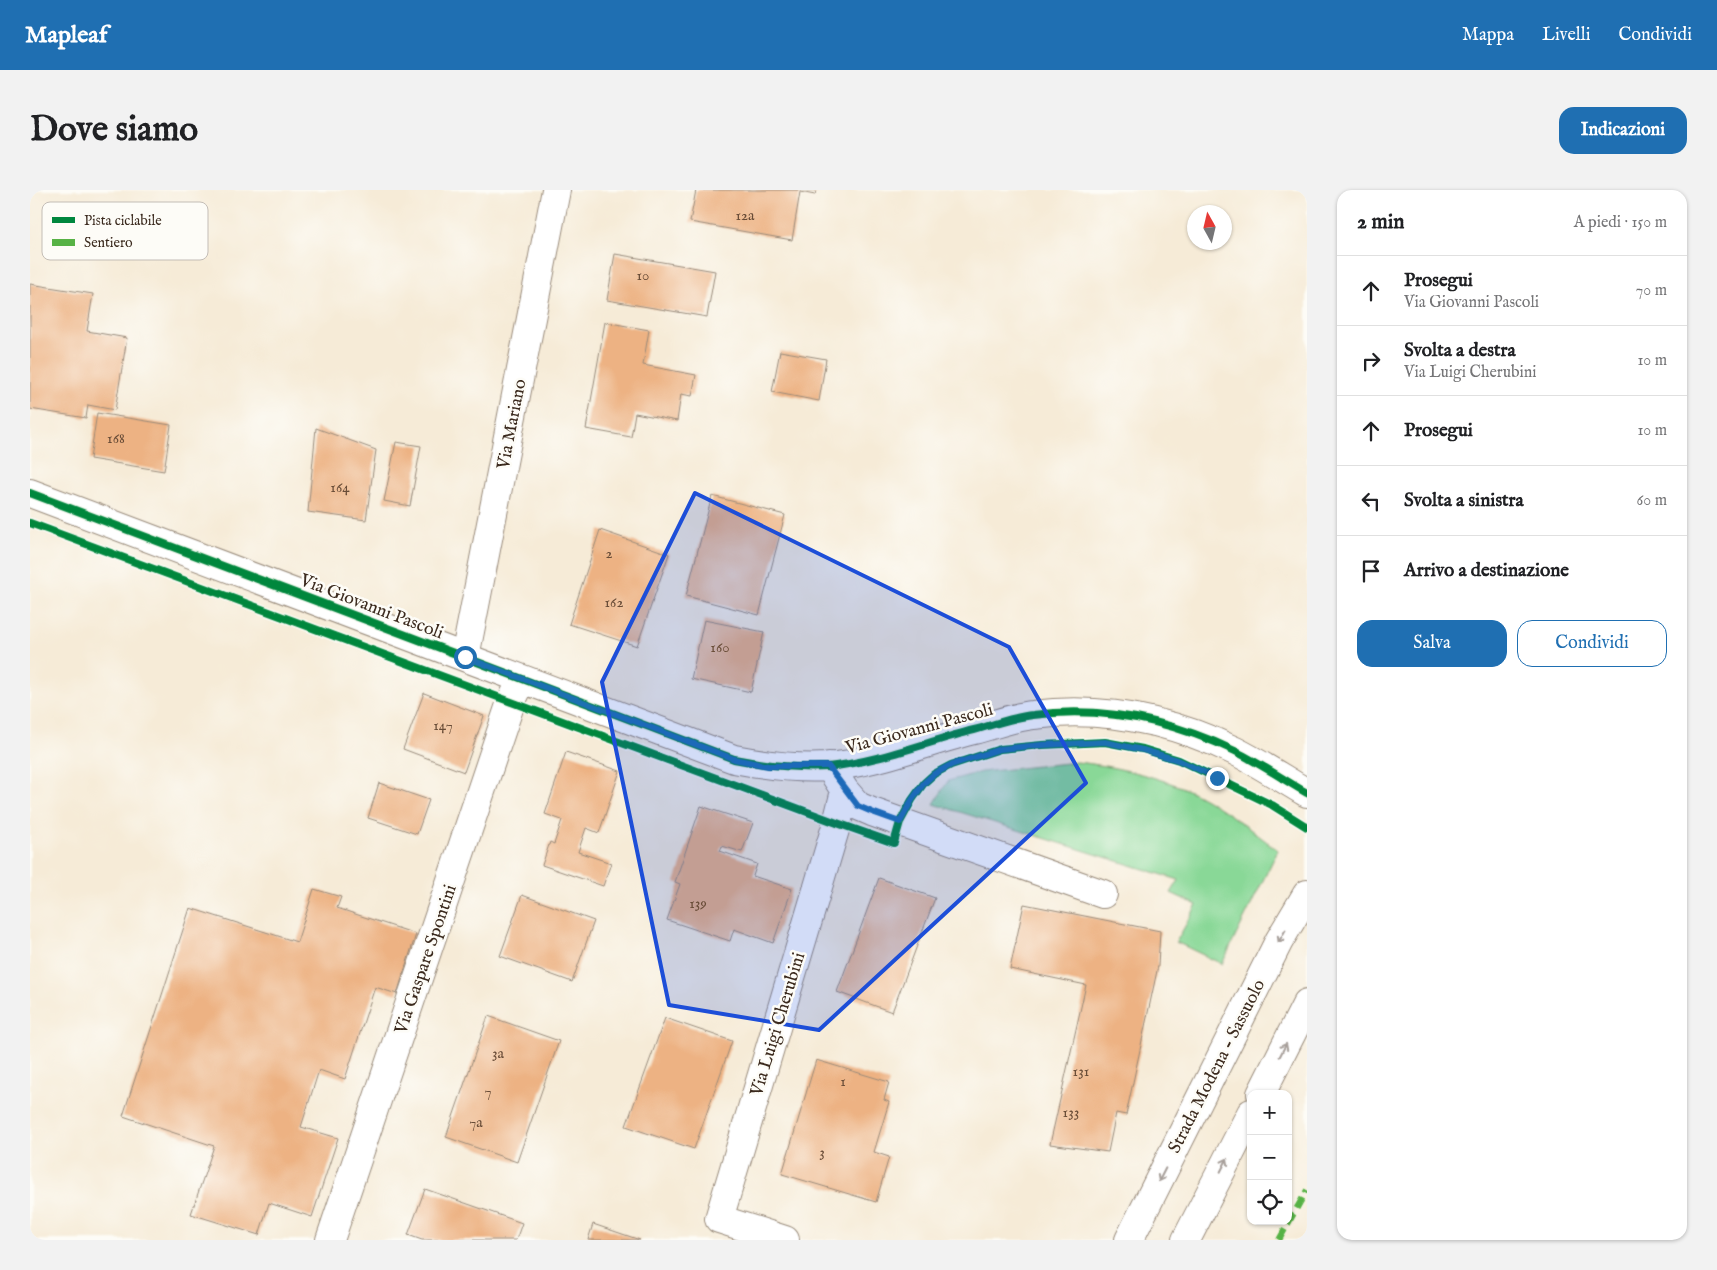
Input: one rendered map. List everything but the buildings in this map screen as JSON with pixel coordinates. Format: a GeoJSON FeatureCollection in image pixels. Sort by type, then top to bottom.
{"type":"FeatureCollection","features":[{"type":"Feature","properties":{"kind":"main road","name":"Via Mariano"},"geometry":{"type":"LineString","coordinates":[[465,657],[556,190]]}},
{"type":"Feature","properties":{"kind":"main road","name":"Via Giovanni Pascoli"},"geometry":{"type":"LineString","coordinates":[[30,493],[734,759],[768,766],[828,766],[876,758],[1031,715],[1080,712],[1114,714],[1180,728],[1235,752],[1297,787]]}},
{"type":"Feature","properties":{"kind":"main road","name":"Via Gaspare Spontini"},"geometry":{"type":"LineString","coordinates":[[330,1240],[511,702],[522,680]]}},
{"type":"Feature","properties":{"kind":"main road"},"geometry":{"type":"LineString","coordinates":[[828,766],[858,806],[1103,894]]}},
{"type":"Feature","properties":{"kind":"main road","name":"Via Luigi Cherubini"},"geometry":{"type":"LineString","coordinates":[[785,1240],[719,1219],[846,791]]}},
{"type":"Feature","properties":{"kind":"main road","name":"Strada Modena - Sassuolo"},"geometry":{"type":"LineString","coordinates":[[1129,1240],[1274,950],[1307,894]]}},
{"type":"Feature","properties":{"kind":"main road"},"geometry":{"type":"LineString","coordinates":[[1263,1090],[1307,1003]]}},
{"type":"Feature","properties":{"kind":"main road"},"geometry":{"type":"LineString","coordinates":[[1186,1240],[1247,1121]]}},
{"type":"Feature","properties":{"kind":"highlighted area"},"geometry":{"type":"Polygon","coordinates":[[[695,493],[1009,647],[1086,783],[819,1030],[669,1005],[602,682],[695,493]]]}},
{"type":"Feature","properties":{"kind":"green space"},"geometry":{"type":"Polygon","coordinates":[[[1077,762],[1130,771],[1181,787],[1219,807],[1278,850],[1222,964],[1176,942],[1197,905],[1171,893],[1179,880],[934,804],[948,781],[981,772],[1077,762]]]}},
{"type":"Feature","properties":{"kind":"marked path"},"geometry":{"type":"LineString","coordinates":[[1279,1240],[1307,1190]]}},
{"type":"Feature","properties":{"kind":"cycle path"},"geometry":{"type":"LineString","coordinates":[[30,493],[734,759],[781,766],[828,767],[865,761],[1018,717],[1059,713],[1085,713],[1137,718],[1187,731],[1235,751],[1307,793]]}},
{"type":"Feature","properties":{"kind":"cycle path"},"geometry":{"type":"LineString","coordinates":[[30,523],[894,843],[900,822],[924,783],[934,774],[951,765],[1000,749],[1105,742],[1143,749],[1179,760],[1272,805],[1307,827]]}},
{"type":"Feature","properties":{"kind":"route"},"geometry":{"type":"LineString","coordinates":[[465,657],[734,759],[768,766],[828,766],[858,806],[900,822],[924,783],[934,774],[951,765],[1000,749],[1105,742],[1178,760],[1217,778]]}}]}
